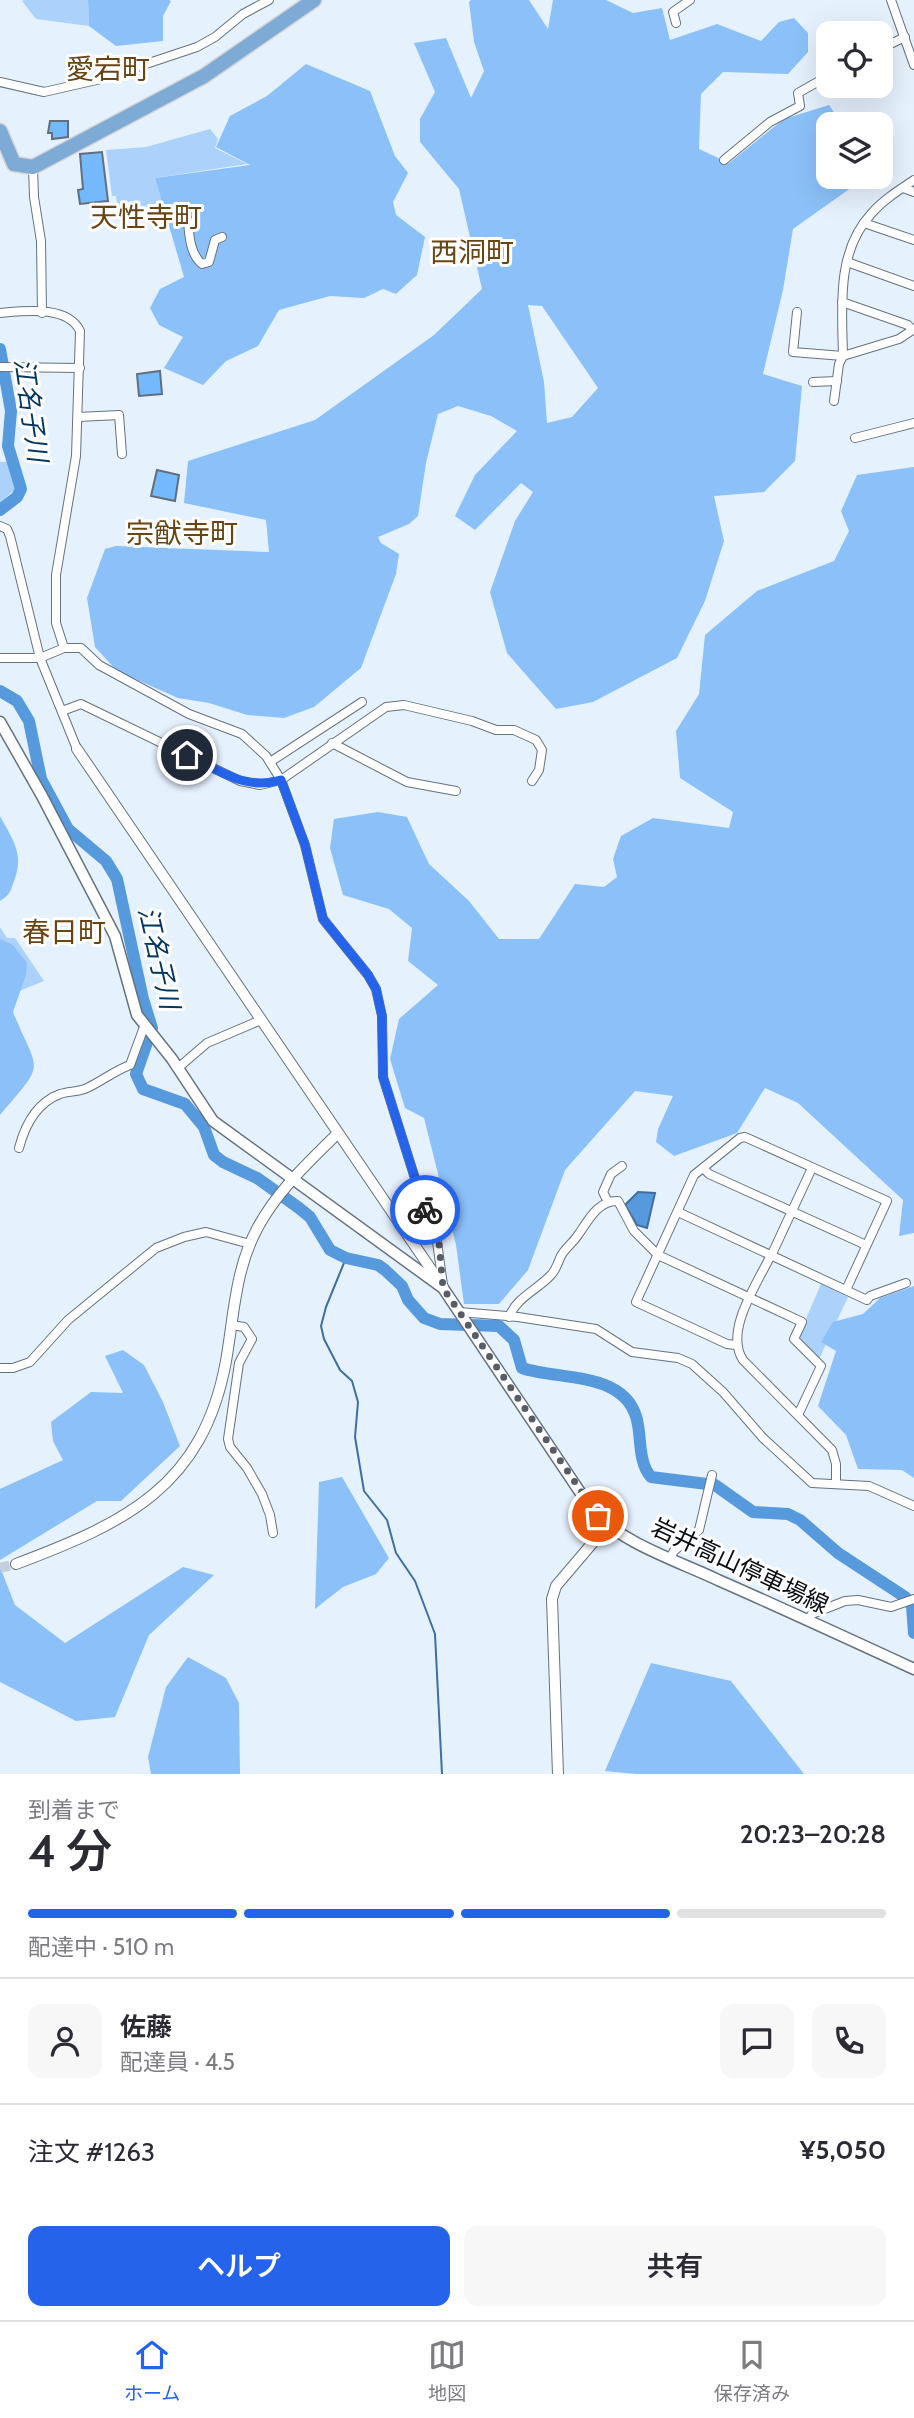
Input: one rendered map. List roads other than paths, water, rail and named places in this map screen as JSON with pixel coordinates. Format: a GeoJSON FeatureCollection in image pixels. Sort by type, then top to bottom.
{"type":"FeatureCollection","features":[{"type":"Feature","properties":{"kind":"highway"},"geometry":{"type":"LineString","coordinates":[[0,131],[14,164],[33,167],[204,76],[314,0]]}},
{"type":"Feature","properties":{"kind":"main road","name":"岩井高山停車場線"},"geometry":{"type":"LineString","coordinates":[[0,722],[115,936],[134,1009],[213,1121],[443,1288],[592,1510],[612,1528],[670,1558],[914,1669]]}},
{"type":"Feature","properties":{"kind":"street"},"geometry":{"type":"LineString","coordinates":[[0,82],[44,92],[101,79],[197,47],[215,37],[243,14],[269,0]]}},
{"type":"Feature","properties":{"kind":"street"},"geometry":{"type":"LineString","coordinates":[[676,23],[673,12],[690,0]]}},
{"type":"Feature","properties":{"kind":"street"},"geometry":{"type":"LineString","coordinates":[[891,0],[914,65]]}},
{"type":"Feature","properties":{"kind":"street"},"geometry":{"type":"LineString","coordinates":[[893,43],[905,37]]}},
{"type":"Feature","properties":{"kind":"street"},"geometry":{"type":"LineString","coordinates":[[724,160],[769,122],[800,106],[798,93],[816,83]]}},
{"type":"Feature","properties":{"kind":"street"},"geometry":{"type":"LineString","coordinates":[[33,167],[34,197],[41,242],[42,313]]}},
{"type":"Feature","properties":{"kind":"street"},"geometry":{"type":"LineString","coordinates":[[834,401],[839,363],[843,356],[843,278],[848,262],[864,223],[877,207],[914,180]]}},
{"type":"Feature","properties":{"kind":"street"},"geometry":{"type":"LineString","coordinates":[[903,188],[914,192]]}},
{"type":"Feature","properties":{"kind":"street"},"geometry":{"type":"LineString","coordinates":[[188,220],[191,242],[197,260],[202,264],[209,262],[215,240],[222,237]]}},
{"type":"Feature","properties":{"kind":"street"},"geometry":{"type":"LineString","coordinates":[[864,223],[914,240]]}},
{"type":"Feature","properties":{"kind":"street"},"geometry":{"type":"LineString","coordinates":[[848,262],[914,286]]}},
{"type":"Feature","properties":{"kind":"street"},"geometry":{"type":"LineString","coordinates":[[797,312],[793,352],[843,356],[899,339],[913,329],[842,302]]}},
{"type":"Feature","properties":{"kind":"street"},"geometry":{"type":"LineString","coordinates":[[0,313],[62,316],[77,324],[82,347],[73,482],[56,575],[56,623],[64,648]]}},
{"type":"Feature","properties":{"kind":"street"},"geometry":{"type":"LineString","coordinates":[[5,367],[80,368]]}},
{"type":"Feature","properties":{"kind":"street"},"geometry":{"type":"LineString","coordinates":[[813,382],[837,381]]}},
{"type":"Feature","properties":{"kind":"street"},"geometry":{"type":"LineString","coordinates":[[78,417],[120,415],[122,454]]}},
{"type":"Feature","properties":{"kind":"street"},"geometry":{"type":"LineString","coordinates":[[855,438],[914,423]]}},
{"type":"Feature","properties":{"kind":"street"},"geometry":{"type":"LineString","coordinates":[[0,526],[7,529],[10,536],[40,658],[77,749],[443,1288]]}},
{"type":"Feature","properties":{"kind":"street"},"geometry":{"type":"LineString","coordinates":[[0,659],[40,658],[75,646],[85,649],[99,665],[190,714],[242,734],[270,762],[281,780],[305,845],[323,919],[376,989],[382,1016],[383,1077],[424,1207],[436,1235],[443,1288]]}},
{"type":"Feature","properties":{"kind":"street"},"geometry":{"type":"LineString","coordinates":[[270,762],[362,702]]}},
{"type":"Feature","properties":{"kind":"street"},"geometry":{"type":"LineString","coordinates":[[62,712],[81,704],[248,783],[264,785],[281,780],[386,707],[404,705],[472,721],[496,730],[514,730],[533,738],[542,750],[538,770],[532,781]]}},
{"type":"Feature","properties":{"kind":"street"},"geometry":{"type":"LineString","coordinates":[[332,743],[407,782],[456,791]]}},
{"type":"Feature","properties":{"kind":"street"},"geometry":{"type":"LineString","coordinates":[[178,1068],[207,1043],[261,1020]]}},
{"type":"Feature","properties":{"kind":"street"},"geometry":{"type":"LineString","coordinates":[[19,1148],[26,1125],[48,1101],[59,1094],[85,1089],[115,1070],[130,1065],[145,1028]]}},
{"type":"Feature","properties":{"kind":"street"},"geometry":{"type":"LineString","coordinates":[[16,1564],[111,1525],[141,1505],[169,1479],[193,1448],[213,1410],[220,1388],[236,1287],[250,1244],[283,1190],[337,1134]]}},
{"type":"Feature","properties":{"kind":"street"},"geometry":{"type":"LineString","coordinates":[[736,1345],[727,1344],[636,1301],[694,1175],[742,1137],[887,1201],[846,1290]]}},
{"type":"Feature","properties":{"kind":"street"},"geometry":{"type":"LineString","coordinates":[[608,1202],[603,1192],[611,1174],[622,1166]]}},
{"type":"Feature","properties":{"kind":"street"},"geometry":{"type":"LineString","coordinates":[[703,1168],[709,1174],[866,1245]]}},
{"type":"Feature","properties":{"kind":"street"},"geometry":{"type":"LineString","coordinates":[[812,1168],[737,1326],[736,1345],[743,1360],[832,1450],[836,1464],[836,1484]]}},
{"type":"Feature","properties":{"kind":"street"},"geometry":{"type":"LineString","coordinates":[[509,1317],[514,1307],[529,1292],[553,1274],[562,1252],[577,1236],[586,1220],[608,1202],[618,1201],[634,1231],[658,1255],[802,1322],[794,1339],[821,1367],[798,1415]]}},
{"type":"Feature","properties":{"kind":"street"},"geometry":{"type":"LineString","coordinates":[[678,1212],[867,1300],[870,1296],[906,1283]]}},
{"type":"Feature","properties":{"kind":"street"},"geometry":{"type":"LineString","coordinates":[[0,1368],[13,1368],[30,1362],[68,1320],[156,1248],[184,1237],[208,1232],[250,1244]]}},
{"type":"Feature","properties":{"kind":"street"},"geometry":{"type":"LineString","coordinates":[[460,1315],[509,1317],[596,1329],[632,1352],[678,1358],[692,1364],[723,1392],[748,1424],[807,1480],[818,1485],[869,1486],[914,1506]]}},
{"type":"Feature","properties":{"kind":"street"},"geometry":{"type":"LineString","coordinates":[[231,1325],[244,1327],[252,1339],[239,1363],[228,1427],[229,1443],[262,1494],[273,1533]]}},
{"type":"Feature","properties":{"kind":"street"},"geometry":{"type":"LineString","coordinates":[[670,1558],[674,1551],[699,1530],[712,1476]]}},
{"type":"Feature","properties":{"kind":"street"},"geometry":{"type":"LineString","coordinates":[[558,1774],[551,1620],[553,1591],[601,1533],[612,1528]]}},
{"type":"Feature","properties":{"kind":"street"},"geometry":{"type":"LineString","coordinates":[[808,1620],[812,1614],[845,1601],[858,1600],[891,1607],[913,1600]]}},
{"type":"Feature","properties":{"kind":"waterway","name":"江名子川"},"geometry":{"type":"LineString","coordinates":[[0,349],[11,411],[8,446],[21,489],[17,497],[0,510]]}},
{"type":"Feature","properties":{"kind":"waterway","name":"江名子川"},"geometry":{"type":"LineString","coordinates":[[0,691],[17,701],[29,721],[41,779],[68,829],[106,861],[117,879],[143,999],[152,1028],[136,1074],[143,1089],[185,1104],[204,1127],[214,1155],[257,1178],[310,1217],[330,1250],[346,1258],[378,1265],[385,1270],[402,1286],[408,1300],[424,1318],[440,1324],[499,1326],[514,1340],[522,1368],[591,1381],[608,1386],[622,1395],[632,1407],[638,1425],[642,1459],[651,1477],[715,1485],[753,1512],[788,1514],[800,1520],[838,1553],[905,1597],[912,1606],[914,1633]]}},
{"type":"Feature","properties":{"kind":"waterway"},"geometry":{"type":"LineString","coordinates":[[346,1258],[321,1326],[324,1339],[340,1370],[352,1381],[358,1402],[355,1437],[364,1491],[387,1520],[396,1553],[415,1581],[435,1634],[442,1774]]}},
{"type":"Feature","properties":{"kind":"tunnel"},"geometry":{"type":"LineString","coordinates":[[0,1568],[16,1564]]}},
{"type":"Feature","properties":{"kind":"district","name":"愛宕町"},"geometry":{"type":"Point","coordinates":[108,69]}},
{"type":"Feature","properties":{"kind":"district","name":"天性寺町"},"geometry":{"type":"Point","coordinates":[146,217]}},
{"type":"Feature","properties":{"kind":"district","name":"西洞町"},"geometry":{"type":"Point","coordinates":[472,252]}},
{"type":"Feature","properties":{"kind":"district","name":"宗猷寺町"},"geometry":{"type":"Point","coordinates":[182,533]}},
{"type":"Feature","properties":{"kind":"district","name":"春日町"},"geometry":{"type":"Point","coordinates":[64,932]}}]}
